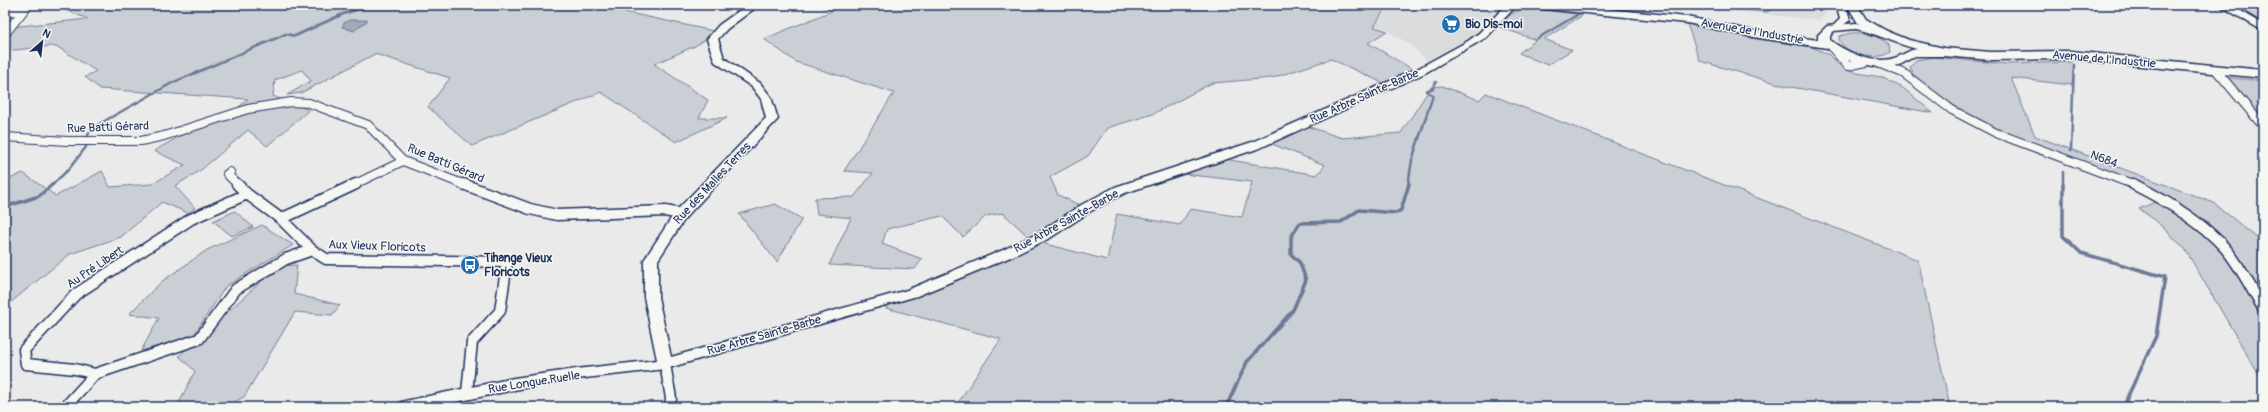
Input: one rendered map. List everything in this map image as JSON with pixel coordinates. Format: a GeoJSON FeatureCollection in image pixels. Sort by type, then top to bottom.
{"type":"FeatureCollection","features":[{"type":"Feature","properties":{"kind":"main road","name":"Avenue de l'Industrie"},"geometry":{"type":"LineString","coordinates":[[1534,5],[1687,20],[1754,34],[1828,43]]}},
{"type":"Feature","properties":{"kind":"main road","name":"Avenue de l'Industrie"},"geometry":{"type":"LineString","coordinates":[[1587,5],[1686,15],[1779,33],[1804,36],[1828,43]]}},
{"type":"Feature","properties":{"kind":"main road"},"geometry":{"type":"LineString","coordinates":[[1838,26],[1867,27],[1915,46],[1944,52],[1913,53],[1903,58],[1872,63],[1828,43],[1826,31],[1838,26]]}},
{"type":"Feature","properties":{"kind":"main road"},"geometry":{"type":"LineString","coordinates":[[1891,36],[1902,47],[1903,58]]}},
{"type":"Feature","properties":{"kind":"main road","name":"Avenue de l'Industrie"},"geometry":{"type":"LineString","coordinates":[[1944,52],[1992,56],[2070,55],[2263,74]]}},
{"type":"Feature","properties":{"kind":"street","name":"Rue des Malles Terres"},"geometry":{"type":"LineString","coordinates":[[670,407],[671,398],[651,297],[651,260],[681,214],[772,119],[767,99],[756,85],[720,60],[712,39],[723,27],[754,5]]}},
{"type":"Feature","properties":{"kind":"street","name":"Rue Arbre Sainte-Barbe"},"geometry":{"type":"LineString","coordinates":[[665,364],[912,293],[972,270],[1042,236],[1086,208],[1120,190],[1256,145],[1421,71],[1472,43],[1483,35],[1512,5]]}},
{"type":"Feature","properties":{"kind":"street"},"geometry":{"type":"LineString","coordinates":[[1838,26],[1845,20],[1841,5]]}},
{"type":"Feature","properties":{"kind":"street"},"geometry":{"type":"LineString","coordinates":[[1852,5],[1862,21],[1891,36]]}},
{"type":"Feature","properties":{"kind":"street"},"geometry":{"type":"LineString","coordinates":[[2224,5],[2249,18],[2263,28]]}},
{"type":"Feature","properties":{"kind":"street"},"geometry":{"type":"LineString","coordinates":[[5,14],[27,6]]}},
{"type":"Feature","properties":{"kind":"street"},"geometry":{"type":"LineString","coordinates":[[5,34],[27,6]]}},
{"type":"Feature","properties":{"kind":"street"},"geometry":{"type":"LineString","coordinates":[[1903,58],[1900,65],[1903,73]]}},
{"type":"Feature","properties":{"kind":"street","name":"N684"},"geometry":{"type":"LineString","coordinates":[[1872,63],[1903,73],[1952,110],[2003,136],[2132,183],[2163,199],[2209,233],[2226,249],[2263,308]]}},
{"type":"Feature","properties":{"kind":"street"},"geometry":{"type":"LineString","coordinates":[[2216,70],[2263,126]]}},
{"type":"Feature","properties":{"kind":"street","name":"Rue Batti Gérard"},"geometry":{"type":"LineString","coordinates":[[5,138],[67,141],[141,141],[164,136],[248,109],[291,102],[309,103],[340,113],[368,125],[403,161],[530,209],[557,215],[665,211],[681,214]]}},
{"type":"Feature","properties":{"kind":"street"},"geometry":{"type":"LineString","coordinates":[[281,219],[403,161]]}},
{"type":"Feature","properties":{"kind":"street"},"geometry":{"type":"LineString","coordinates":[[230,172],[227,174],[247,194],[281,219],[312,250]]}},
{"type":"Feature","properties":{"kind":"street","name":"Au Pré Libert"},"geometry":{"type":"LineString","coordinates":[[95,374],[75,369],[26,364],[24,350],[76,294],[191,219],[247,194]]}},
{"type":"Feature","properties":{"kind":"street","name":"Aux Vieux Floricots"},"geometry":{"type":"LineString","coordinates":[[65,407],[95,374],[199,339],[236,289],[286,259],[312,250],[326,259],[507,262],[500,311],[472,342],[467,393]]}},
{"type":"Feature","properties":{"kind":"street","name":"Rue Longue Ruelle"},"geometry":{"type":"LineString","coordinates":[[404,407],[467,393],[576,374],[665,364]]}},
{"type":"Feature","properties":{"kind":"shaded area"},"geometry":{"type":"Polygon","coordinates":[[[63,5],[592,5],[718,32],[695,46],[654,64],[708,100],[699,118],[727,118],[676,142],[601,92],[472,146],[428,107],[450,78],[375,54],[301,93],[287,95],[311,81],[302,70],[275,80],[273,96],[309,110],[267,146],[248,130],[201,170],[175,186],[195,208],[188,213],[162,202],[121,237],[70,254],[5,307],[5,181],[23,173],[56,196],[102,171],[110,187],[152,184],[185,165],[154,151],[192,129],[225,119],[248,99],[100,89],[85,77],[96,71],[59,48],[52,46],[5,51],[5,34],[10,27],[88,19],[65,10],[63,5]]]}},
{"type":"Feature","properties":{"kind":"shaded area"},"geometry":{"type":"Polygon","coordinates":[[[815,5],[1387,5],[1374,27],[1387,31],[1368,43],[1412,69],[1383,83],[1331,59],[1272,78],[1212,83],[1153,114],[1107,128],[1088,156],[1050,177],[1058,195],[1086,208],[1034,241],[1107,260],[1117,214],[1180,225],[1190,209],[1242,217],[1252,182],[1175,173],[1219,158],[1317,175],[1325,165],[1272,144],[1307,126],[1342,138],[1401,133],[1431,87],[1442,86],[1479,100],[1486,93],[1918,260],[1950,407],[955,407],[1001,339],[886,308],[879,302],[1033,241],[1003,213],[986,216],[963,237],[942,216],[887,229],[882,244],[922,259],[915,269],[829,265],[851,218],[817,214],[815,198],[854,197],[873,173],[844,171],[894,93],[796,62],[764,39],[834,10],[815,5]]]}},
{"type":"Feature","properties":{"kind":"shaded area"},"geometry":{"type":"Polygon","coordinates":[[[1387,5],[1504,5],[1511,6],[1517,10],[1507,16],[1499,27],[1438,66],[1428,62],[1408,43],[1387,31],[1374,28],[1387,5]]]}},
{"type":"Feature","properties":{"kind":"shaded area"},"geometry":{"type":"Polygon","coordinates":[[[1675,5],[1827,5],[1827,8],[1825,15],[1819,20],[1675,5]]]}},
{"type":"Feature","properties":{"kind":"shaded area"},"geometry":{"type":"Polygon","coordinates":[[[1702,5],[1773,5],[1768,12],[1702,5]]]}},
{"type":"Feature","properties":{"kind":"shaded area"},"geometry":{"type":"Polygon","coordinates":[[[2231,5],[2249,5],[2263,9],[2263,24],[2231,5]]]}},
{"type":"Feature","properties":{"kind":"shaded area"},"geometry":{"type":"Polygon","coordinates":[[[1528,8],[1583,15],[1544,39],[1572,50],[1547,65],[1519,53],[1536,40],[1499,27],[1511,14],[1528,8]]]}},
{"type":"Feature","properties":{"kind":"shaded area"},"geometry":{"type":"Polygon","coordinates":[[[1687,24],[1756,39],[1812,47],[1828,54],[1839,65],[1857,73],[1881,77],[1903,88],[1933,113],[1786,86],[1700,61],[1687,24]]]}},
{"type":"Feature","properties":{"kind":"shaded area"},"geometry":{"type":"Polygon","coordinates":[[[1850,33],[1860,33],[1876,37],[1889,45],[1890,52],[1877,56],[1854,53],[1842,45],[1839,39],[1840,36],[1850,33]]]}},
{"type":"Feature","properties":{"kind":"shaded area"},"geometry":{"type":"Polygon","coordinates":[[[1934,57],[2006,64],[2071,62],[2074,65],[2072,85],[2011,78],[2035,136],[2214,203],[2263,243],[2263,382],[2185,249],[2155,220],[2139,209],[2162,199],[1990,127],[1964,113],[1908,72],[1913,72],[1910,68],[1916,60],[1934,57]]]}},
{"type":"Feature","properties":{"kind":"shaded area"},"geometry":{"type":"Polygon","coordinates":[[[2222,77],[2263,81],[2263,126],[2222,77]]]}},
{"type":"Feature","properties":{"kind":"shaded area"},"geometry":{"type":"Polygon","coordinates":[[[775,204],[802,219],[777,262],[739,214],[775,204]]]}},
{"type":"Feature","properties":{"kind":"shaded area"},"geometry":{"type":"Polygon","coordinates":[[[235,211],[253,227],[232,236],[213,221],[235,211]]]}},
{"type":"Feature","properties":{"kind":"shaded area"},"geometry":{"type":"Polygon","coordinates":[[[262,225],[293,245],[226,286],[193,336],[141,351],[159,318],[129,314],[161,282],[207,250],[262,225]]]}},
{"type":"Feature","properties":{"kind":"shaded area"},"geometry":{"type":"Polygon","coordinates":[[[297,265],[294,294],[340,305],[332,315],[295,312],[244,397],[224,407],[177,407],[195,371],[179,356],[278,266],[297,265]]]}},
{"type":"Feature","properties":{"kind":"water"},"geometry":{"type":"Polygon","coordinates":[[[349,20],[368,20],[354,31],[342,27],[344,23],[349,20]]]}},
{"type":"Feature","properties":{"kind":"waterway"},"geometry":{"type":"LineString","coordinates":[[88,135],[92,128],[172,83],[286,34],[295,36],[343,14],[373,5]]}},
{"type":"Feature","properties":{"kind":"waterway"},"geometry":{"type":"LineString","coordinates":[[1538,38],[1577,15]]}},
{"type":"Feature","properties":{"kind":"waterway"},"geometry":{"type":"LineString","coordinates":[[2071,150],[2074,65]]}},
{"type":"Feature","properties":{"kind":"waterway"},"geometry":{"type":"LineString","coordinates":[[1408,185],[1412,160],[1433,95],[1426,91],[1433,88],[1436,82]]}},
{"type":"Feature","properties":{"kind":"waterway"},"geometry":{"type":"LineString","coordinates":[[52,185],[69,169],[86,147]]}},
{"type":"Feature","properties":{"kind":"waterway"},"geometry":{"type":"LineString","coordinates":[[2063,172],[2063,236],[2081,253],[2165,277],[2156,336],[2127,398],[2125,407]]}},
{"type":"Feature","properties":{"kind":"waterway"},"geometry":{"type":"LineString","coordinates":[[5,207],[39,196],[53,184]]}},
{"type":"Feature","properties":{"kind":"waterway"},"geometry":{"type":"LineString","coordinates":[[1226,407],[1247,362],[1293,310],[1306,280],[1300,263],[1291,254],[1291,237],[1300,223],[1341,222],[1359,210],[1396,213],[1401,210],[1409,184]]}},
{"type":"Feature","properties":{"kind":"place","name":"Bio Dis-moi"},"geometry":{"type":"Point","coordinates":[1451,24]}},
{"type":"Feature","properties":{"kind":"place","name":"Tihange Vieux Floricots"},"geometry":{"type":"Point","coordinates":[470,265]}}]}
